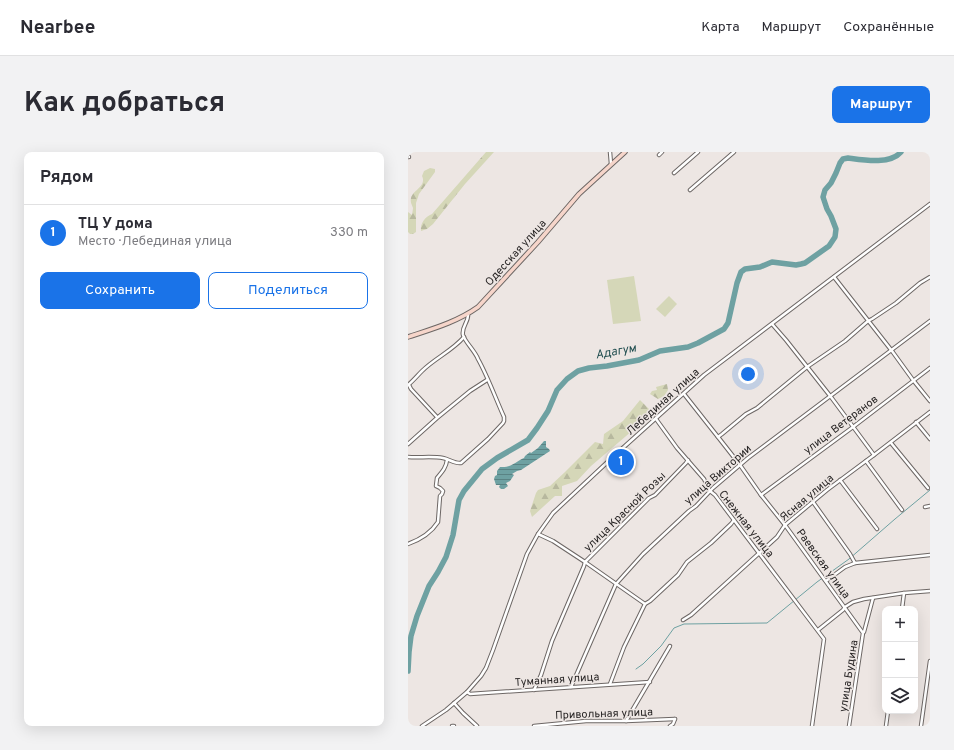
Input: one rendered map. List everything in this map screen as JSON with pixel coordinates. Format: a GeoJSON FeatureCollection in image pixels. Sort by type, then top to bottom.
{"type":"FeatureCollection","features":[{"type":"Feature","properties":{"kind":"main road","name":"Одесская улица"},"geometry":{"type":"LineString","coordinates":[[408,337],[458,319],[478,307],[516,267],[579,194],[625,152]]}},
{"type":"Feature","properties":{"kind":"street"},"geometry":{"type":"LineString","coordinates":[[610,152],[611,165]]}},
{"type":"Feature","properties":{"kind":"street"},"geometry":{"type":"LineString","coordinates":[[659,155],[662,152]]}},
{"type":"Feature","properties":{"kind":"street"},"geometry":{"type":"LineString","coordinates":[[674,173],[698,152]]}},
{"type":"Feature","properties":{"kind":"street"},"geometry":{"type":"LineString","coordinates":[[690,190],[734,152]]}},
{"type":"Feature","properties":{"kind":"street","name":"Лебединая улица"},"geometry":{"type":"LineString","coordinates":[[422,726],[436,717],[467,692],[486,668],[527,554],[538,534],[553,513],[704,375],[930,204]]}},
{"type":"Feature","properties":{"kind":"street"},"geometry":{"type":"LineString","coordinates":[[718,437],[746,414],[757,408],[807,367],[845,341],[868,321],[896,304],[930,276]]}},
{"type":"Feature","properties":{"kind":"street"},"geometry":{"type":"LineString","coordinates":[[834,277],[930,401]]}},
{"type":"Feature","properties":{"kind":"street"},"geometry":{"type":"LineString","coordinates":[[408,457],[444,458],[459,464],[488,439],[503,423],[504,417],[479,359],[464,337],[463,328],[467,322],[468,314]]}},
{"type":"Feature","properties":{"kind":"street","name":"улица Виктории"},"geometry":{"type":"LineString","coordinates":[[571,687],[616,584],[643,554],[696,506],[710,491],[753,454],[831,397],[930,321]]}},
{"type":"Feature","properties":{"kind":"street"},"geometry":{"type":"LineString","coordinates":[[772,324],[831,397],[874,455]]}},
{"type":"Feature","properties":{"kind":"street"},"geometry":{"type":"LineString","coordinates":[[437,418],[408,385],[421,371],[451,350],[464,337]]}},
{"type":"Feature","properties":{"kind":"street","name":"улица Ветеранов"},"geometry":{"type":"LineString","coordinates":[[761,495],[930,368]]}},
{"type":"Feature","properties":{"kind":"street"},"geometry":{"type":"LineString","coordinates":[[408,444],[470,391],[487,380]]}},
{"type":"Feature","properties":{"kind":"street","name":"Раевская улица"},"geometry":{"type":"LineString","coordinates":[[684,394],[740,465],[861,630]]}},
{"type":"Feature","properties":{"kind":"street","name":"Ясная улица"},"geometry":{"type":"LineString","coordinates":[[683,620],[691,615],[777,537],[785,525],[840,480],[930,412]]}},
{"type":"Feature","properties":{"kind":"street","name":"Снежная улица"},"geometry":{"type":"LineString","coordinates":[[656,419],[677,448],[704,479],[710,491],[715,495],[818,630]]}},
{"type":"Feature","properties":{"kind":"street"},"geometry":{"type":"LineString","coordinates":[[916,422],[930,439]]}},
{"type":"Feature","properties":{"kind":"street"},"geometry":{"type":"LineString","coordinates":[[890,443],[928,488]]}},
{"type":"Feature","properties":{"kind":"street"},"geometry":{"type":"LineString","coordinates":[[408,544],[421,538],[436,526],[438,522],[440,496],[442,491],[436,486],[437,478],[444,471],[447,460]]}},
{"type":"Feature","properties":{"kind":"street","name":"улица Красной Розы"},"geometry":{"type":"LineString","coordinates":[[534,690],[541,675],[552,641],[585,562],[644,503],[686,464],[688,460]]}},
{"type":"Feature","properties":{"kind":"street"},"geometry":{"type":"LineString","coordinates":[[866,461],[902,510]]}},
{"type":"Feature","properties":{"kind":"street"},"geometry":{"type":"LineString","coordinates":[[840,480],[877,529]]}},
{"type":"Feature","properties":{"kind":"street"},"geometry":{"type":"LineString","coordinates":[[813,502],[855,563]]}},
{"type":"Feature","properties":{"kind":"street"},"geometry":{"type":"LineString","coordinates":[[925,507],[930,506]]}},
{"type":"Feature","properties":{"kind":"street"},"geometry":{"type":"LineString","coordinates":[[610,684],[624,647],[645,604],[678,575],[687,562],[711,543],[734,520]]}},
{"type":"Feature","properties":{"kind":"street"},"geometry":{"type":"LineString","coordinates":[[538,534],[585,562],[645,604]]}},
{"type":"Feature","properties":{"kind":"street"},"geometry":{"type":"LineString","coordinates":[[825,579],[855,563],[930,555]]}},
{"type":"Feature","properties":{"kind":"street"},"geometry":{"type":"LineString","coordinates":[[812,726],[824,639],[818,630],[853,602],[904,593],[930,591]]}},
{"type":"Feature","properties":{"kind":"street"},"geometry":{"type":"LineString","coordinates":[[902,606],[904,593]]}},
{"type":"Feature","properties":{"kind":"street"},"geometry":{"type":"LineString","coordinates":[[864,632],[873,598]]}},
{"type":"Feature","properties":{"kind":"street","name":"улица Будина"},"geometry":{"type":"LineString","coordinates":[[849,726],[864,632],[861,630]]}},
{"type":"Feature","properties":{"kind":"street"},"geometry":{"type":"LineString","coordinates":[[626,721],[670,646]]}},
{"type":"Feature","properties":{"kind":"street"},"geometry":{"type":"LineString","coordinates":[[921,726],[930,660]]}},
{"type":"Feature","properties":{"kind":"street","name":"Туманная улица"},"geometry":{"type":"LineString","coordinates":[[467,692],[470,694],[650,682]]}},
{"type":"Feature","properties":{"kind":"street"},"geometry":{"type":"LineString","coordinates":[[454,703],[477,726]]}},
{"type":"Feature","properties":{"kind":"street"},"geometry":{"type":"LineString","coordinates":[[886,726],[888,714]]}},
{"type":"Feature","properties":{"kind":"street","name":"Привольная улица"},"geometry":{"type":"LineString","coordinates":[[534,726],[586,721],[675,719],[673,724],[670,726]]}},
{"type":"Feature","properties":{"kind":"green space"},"geometry":{"type":"Polygon","coordinates":[[[486,152],[494,152],[465,184],[433,224],[427,229],[421,231],[421,225],[427,217],[432,214],[486,152]]]}},
{"type":"Feature","properties":{"kind":"green space"},"geometry":{"type":"Polygon","coordinates":[[[430,168],[435,169],[435,172],[419,194],[416,203],[416,232],[410,234],[408,232],[408,212],[412,215],[413,208],[411,198],[423,183],[422,176],[424,171],[430,168]]]}},
{"type":"Feature","properties":{"kind":"green space"},"geometry":{"type":"Polygon","coordinates":[[[634,276],[641,321],[613,324],[607,280],[634,276]]]}},
{"type":"Feature","properties":{"kind":"green space"},"geometry":{"type":"Polygon","coordinates":[[[669,296],[677,304],[665,317],[656,309],[669,296]]]}},
{"type":"Feature","properties":{"kind":"green space"},"geometry":{"type":"Polygon","coordinates":[[[667,384],[668,390],[664,396],[658,399],[650,394],[652,391],[657,390],[656,387],[667,384]]]}},
{"type":"Feature","properties":{"kind":"green space"},"geometry":{"type":"Polygon","coordinates":[[[640,400],[653,413],[591,466],[577,481],[562,486],[562,496],[555,496],[532,517],[530,511],[538,490],[550,486],[595,442],[603,444],[604,434],[623,421],[640,400]]]}},
{"type":"Feature","properties":{"kind":"water"},"geometry":{"type":"Polygon","coordinates":[[[544,441],[546,441],[546,447],[550,451],[521,470],[512,474],[514,475],[510,481],[506,483],[508,486],[504,489],[499,487],[500,485],[496,485],[494,479],[500,467],[510,466],[524,458],[530,452],[531,453],[538,448],[544,441]]]}},
{"type":"Feature","properties":{"kind":"waterway","name":"Адагум"},"geometry":{"type":"LineString","coordinates":[[408,671],[411,636],[429,586],[446,557],[453,535],[459,500],[464,491],[482,469],[497,458],[528,440],[548,411],[557,390],[567,379],[578,371],[589,368],[639,360],[660,351],[688,347],[724,329],[728,323],[741,272],[745,269],[760,267],[772,262],[796,265],[805,263],[829,246],[835,237],[836,229],[823,197],[825,190],[831,183],[843,159],[848,158],[876,161],[890,159],[901,152]]}},
{"type":"Feature","properties":{"kind":"waterway"},"geometry":{"type":"LineString","coordinates":[[636,669],[661,646],[674,628],[684,624],[767,623],[817,582],[849,559],[930,490]]}},
{"type":"Feature","properties":{"kind":"place","name":"ТЦ У дома"},"geometry":{"type":"Point","coordinates":[621,462]}}]}
